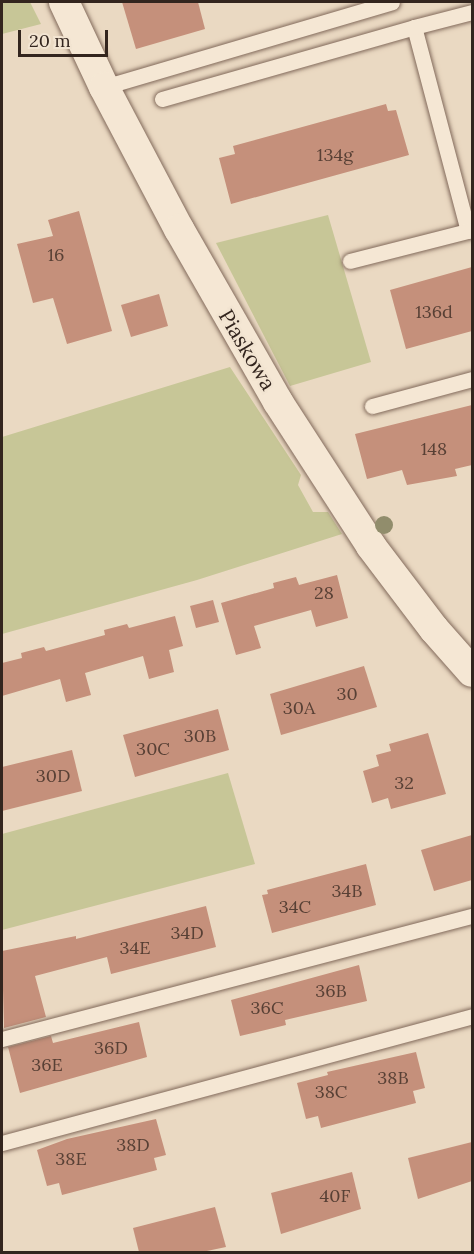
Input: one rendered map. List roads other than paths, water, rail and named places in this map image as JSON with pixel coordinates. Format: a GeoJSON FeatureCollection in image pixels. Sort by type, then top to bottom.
{"type":"FeatureCollection","features":[{"type":"Feature","properties":{"kind":"street","name":"Piaskowa"},"geometry":{"type":"LineString","coordinates":[[64,2],[104,87],[222,308],[306,447],[388,570],[472,672]]}},
{"type":"Feature","properties":{"kind":"lane"},"geometry":{"type":"LineString","coordinates":[[104,87],[392,2]]}},
{"type":"Feature","properties":{"kind":"lane"},"geometry":{"type":"LineString","coordinates":[[162,99],[472,12]]}},
{"type":"Feature","properties":{"kind":"lane"},"geometry":{"type":"LineString","coordinates":[[350,261],[470,230],[414,27]]}},
{"type":"Feature","properties":{"kind":"lane"},"geometry":{"type":"LineString","coordinates":[[372,406],[472,378]]}},
{"type":"Feature","properties":{"kind":"lane"},"geometry":{"type":"LineString","coordinates":[[2,1039],[472,916]]}},
{"type":"Feature","properties":{"kind":"lane"},"geometry":{"type":"LineString","coordinates":[[2,1143],[472,1016]]}}]}
